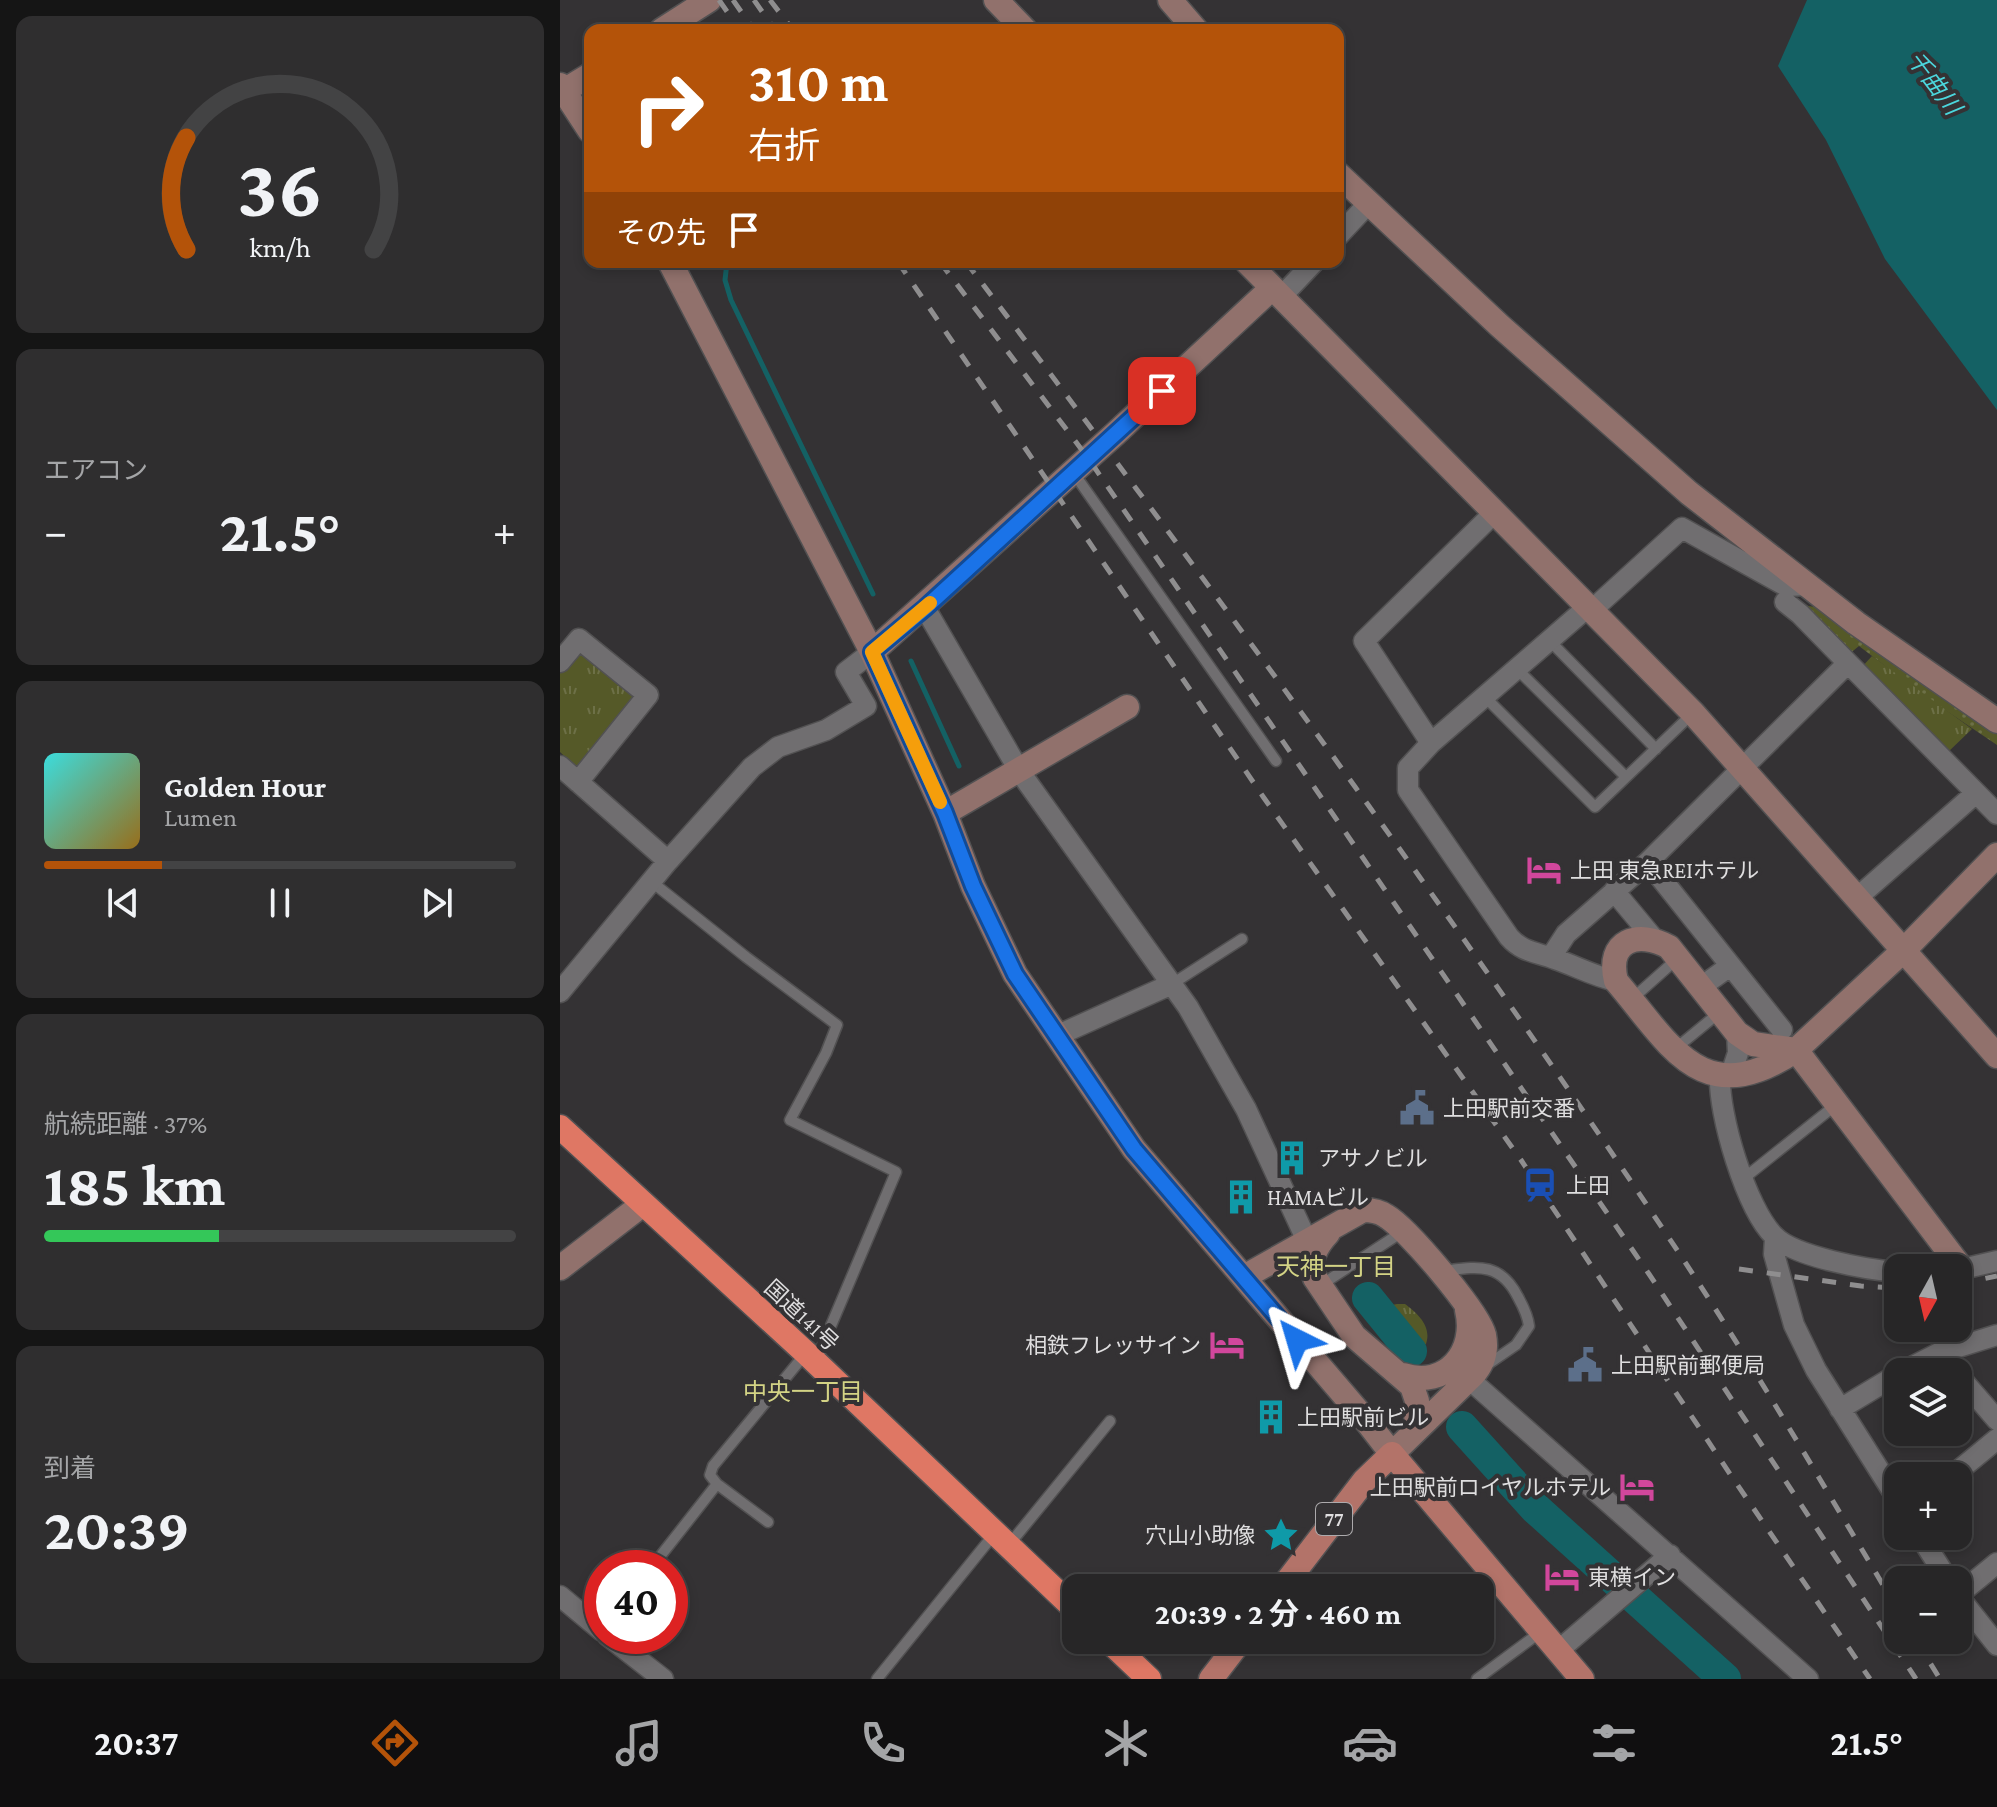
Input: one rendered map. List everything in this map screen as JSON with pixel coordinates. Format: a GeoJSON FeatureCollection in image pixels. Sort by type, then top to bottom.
{"type":"FeatureCollection","features":[{"type":"Feature","properties":{"kind":"highway","name":"国道141号"},"geometry":{"type":"LineString","coordinates":[[560,1127],[811,1358],[1062,1597]]}},
{"type":"Feature","properties":{"kind":"highway"},"geometry":{"type":"LineString","coordinates":[[1123,1654],[1149,1679]]}},
{"type":"Feature","properties":{"kind":"main road","name":"77"},"geometry":{"type":"LineString","coordinates":[[1293,1574],[1364,1481],[1392,1454]]}},
{"type":"Feature","properties":{"kind":"main road"},"geometry":{"type":"LineString","coordinates":[[1392,1454],[1582,1679]]}},
{"type":"Feature","properties":{"kind":"main road"},"geometry":{"type":"LineString","coordinates":[[1211,1679],[1230,1654]]}},
{"type":"Feature","properties":{"kind":"street"},"geometry":{"type":"LineString","coordinates":[[671,24],[709,0]]}},
{"type":"Feature","properties":{"kind":"street"},"geometry":{"type":"LineString","coordinates":[[996,0],[1019,24]]}},
{"type":"Feature","properties":{"kind":"street"},"geometry":{"type":"LineString","coordinates":[[1170,0],[1191,24]]}},
{"type":"Feature","properties":{"kind":"street"},"geometry":{"type":"LineString","coordinates":[[584,78],[561,90],[584,123]]}},
{"type":"Feature","properties":{"kind":"street"},"geometry":{"type":"LineString","coordinates":[[1344,180],[1500,326],[1689,493],[1856,623],[1997,721]]}},
{"type":"Feature","properties":{"kind":"street"},"geometry":{"type":"LineString","coordinates":[[1344,230],[1368,204]]}},
{"type":"Feature","properties":{"kind":"street"},"geometry":{"type":"LineString","coordinates":[[673,268],[872,652],[945,813],[973,886],[1015,974],[1134,1149],[1392,1454],[1473,1375],[1485,1351],[1484,1333],[1464,1300],[1387,1216],[1369,1210],[1354,1215],[1244,1277]]}},
{"type":"Feature","properties":{"kind":"street"},"geometry":{"type":"LineString","coordinates":[[1253,268],[1744,767],[1997,1056]]}},
{"type":"Feature","properties":{"kind":"street"},"geometry":{"type":"LineString","coordinates":[[563,983],[752,767],[778,747],[826,730],[866,706],[846,672],[925,608],[1073,472],[1307,268]]}},
{"type":"Feature","properties":{"kind":"street"},"geometry":{"type":"LineString","coordinates":[[1431,743],[1364,641],[1495,512]]}},
{"type":"Feature","properties":{"kind":"street"},"geometry":{"type":"LineString","coordinates":[[1624,990],[1551,957],[1518,947],[1408,790],[1408,768],[1484,696],[1682,528],[1786,586],[1809,585]]}},
{"type":"Feature","properties":{"kind":"street"},"geometry":{"type":"LineString","coordinates":[[1785,602],[1997,814]]}},
{"type":"Feature","properties":{"kind":"street"},"geometry":{"type":"LineString","coordinates":[[925,608],[1020,772],[1188,1007],[1246,1109],[1308,1243]]}},
{"type":"Feature","properties":{"kind":"street"},"geometry":{"type":"LineString","coordinates":[[560,662],[579,639],[648,695],[578,782]]}},
{"type":"Feature","properties":{"kind":"street"},"geometry":{"type":"LineString","coordinates":[[1551,957],[1566,934],[1648,862],[1848,663]]}},
{"type":"Feature","properties":{"kind":"street"},"geometry":{"type":"LineString","coordinates":[[945,813],[1132,705]]}},
{"type":"Feature","properties":{"kind":"street"},"geometry":{"type":"LineString","coordinates":[[560,766],[668,861]]}},
{"type":"Feature","properties":{"kind":"street"},"geometry":{"type":"LineString","coordinates":[[1858,897],[1976,793]]}},
{"type":"Feature","properties":{"kind":"street"},"geometry":{"type":"LineString","coordinates":[[1654,939],[1631,939],[1618,951],[1613,968],[1624,990],[1673,1050],[1688,1063],[1725,1074],[1762,1068],[1779,1062],[1789,1040],[1904,950],[1997,855]]}},
{"type":"Feature","properties":{"kind":"street"},"geometry":{"type":"LineString","coordinates":[[1648,862],[1838,1103],[1949,1254]]}},
{"type":"Feature","properties":{"kind":"street"},"geometry":{"type":"LineString","coordinates":[[1614,891],[1654,939],[1669,947],[1737,1033],[1753,1044],[1789,1040]]}},
{"type":"Feature","properties":{"kind":"street"},"geometry":{"type":"LineString","coordinates":[[1701,987],[1730,966]]}},
{"type":"Feature","properties":{"kind":"street"},"geometry":{"type":"LineString","coordinates":[[1056,1036],[1172,984]]}},
{"type":"Feature","properties":{"kind":"street"},"geometry":{"type":"LineString","coordinates":[[1737,1033],[1738,1053],[1725,1074],[1719,1093],[1743,1180],[1775,1238],[1774,1254],[1794,1325],[1816,1370],[1884,1478]]}},
{"type":"Feature","properties":{"kind":"street"},"geometry":{"type":"LineString","coordinates":[[560,1268],[643,1204]]}},
{"type":"Feature","properties":{"kind":"street"},"geometry":{"type":"LineString","coordinates":[[1317,1282],[1312,1266],[1315,1252],[1330,1231]]}},
{"type":"Feature","properties":{"kind":"street"},"geometry":{"type":"LineString","coordinates":[[1775,1238],[1824,1258],[1884,1269]]}},
{"type":"Feature","properties":{"kind":"street"},"geometry":{"type":"LineString","coordinates":[[1268,1262],[1284,1260],[1309,1271],[1348,1330],[1362,1345],[1403,1375],[1417,1396],[1427,1404],[1444,1402]]}},
{"type":"Feature","properties":{"kind":"street"},"geometry":{"type":"LineString","coordinates":[[1972,1266],[1997,1261]]}},
{"type":"Feature","properties":{"kind":"street"},"geometry":{"type":"LineString","coordinates":[[1403,1375],[1418,1379],[1434,1377],[1459,1361],[1467,1346],[1469,1332],[1464,1300]]}},
{"type":"Feature","properties":{"kind":"street"},"geometry":{"type":"LineString","coordinates":[[1929,1358],[1997,1335]]}},
{"type":"Feature","properties":{"kind":"street"},"geometry":{"type":"LineString","coordinates":[[1939,1353],[1943,1358]]}},
{"type":"Feature","properties":{"kind":"street"},"geometry":{"type":"LineString","coordinates":[[1473,1375],[1528,1434],[1670,1555],[1808,1679]]}},
{"type":"Feature","properties":{"kind":"street"},"geometry":{"type":"LineString","coordinates":[[1840,1409],[1884,1383]]}},
{"type":"Feature","properties":{"kind":"street"},"geometry":{"type":"LineString","coordinates":[[1972,1391],[1997,1420]]}},
{"type":"Feature","properties":{"kind":"street"},"geometry":{"type":"LineString","coordinates":[[1416,1428],[1417,1396]]}},
{"type":"Feature","properties":{"kind":"street"},"geometry":{"type":"LineString","coordinates":[[1969,1462],[1997,1439]]}},
{"type":"Feature","properties":{"kind":"street"},"geometry":{"type":"LineString","coordinates":[[1559,1650],[1670,1555]]}},
{"type":"Feature","properties":{"kind":"street"},"geometry":{"type":"LineString","coordinates":[[1972,1584],[1997,1563]]}},
{"type":"Feature","properties":{"kind":"street"},"geometry":{"type":"LineString","coordinates":[[560,1596],[584,1615]]}},
{"type":"Feature","properties":{"kind":"street"},"geometry":{"type":"LineString","coordinates":[[1972,1613],[1997,1645]]}},
{"type":"Feature","properties":{"kind":"street"},"geometry":{"type":"LineString","coordinates":[[631,1654],[663,1679]]}},
{"type":"Feature","properties":{"kind":"lane"},"geometry":{"type":"LineString","coordinates":[[1073,472],[1276,761]]}},
{"type":"Feature","properties":{"kind":"lane"},"geometry":{"type":"LineString","coordinates":[[1549,640],[1656,749]]}},
{"type":"Feature","properties":{"kind":"lane"},"geometry":{"type":"LineString","coordinates":[[1516,668],[1626,777]]}},
{"type":"Feature","properties":{"kind":"lane"},"geometry":{"type":"LineString","coordinates":[[1484,696],[1595,807],[1693,713]]}},
{"type":"Feature","properties":{"kind":"lane"},"geometry":{"type":"LineString","coordinates":[[652,882],[837,1025],[826,1053],[790,1120],[896,1172],[811,1358],[713,1466],[710,1475],[717,1484],[768,1522]]}},
{"type":"Feature","properties":{"kind":"lane"},"geometry":{"type":"LineString","coordinates":[[1172,984],[1242,939]]}},
{"type":"Feature","properties":{"kind":"lane"},"geometry":{"type":"LineString","coordinates":[[1624,990],[1678,958]]}},
{"type":"Feature","properties":{"kind":"lane"},"geometry":{"type":"LineString","coordinates":[[1673,1050],[1720,1012]]}},
{"type":"Feature","properties":{"kind":"lane"},"geometry":{"type":"LineString","coordinates":[[1743,1180],[1838,1103]]}},
{"type":"Feature","properties":{"kind":"lane"},"geometry":{"type":"LineString","coordinates":[[1317,1282],[1402,1231]]}},
{"type":"Feature","properties":{"kind":"lane"},"geometry":{"type":"LineString","coordinates":[[1440,1271],[1477,1268],[1496,1271],[1509,1281],[1525,1311],[1529,1326],[1522,1339],[1473,1375]]}},
{"type":"Feature","properties":{"kind":"lane"},"geometry":{"type":"LineString","coordinates":[[877,1679],[1110,1421]]}},
{"type":"Feature","properties":{"kind":"lane"},"geometry":{"type":"LineString","coordinates":[[665,1550],[717,1484]]}},
{"type":"Feature","properties":{"kind":"lane"},"geometry":{"type":"LineString","coordinates":[[1477,1679],[1542,1631]]}},
{"type":"Feature","properties":{"kind":"green space"},"geometry":{"type":"Polygon","coordinates":[[[1798,604],[1820,608],[1997,733],[1997,745],[1923,695],[1859,646],[1848,655],[1798,604]]]}},
{"type":"Feature","properties":{"kind":"green space"},"geometry":{"type":"Polygon","coordinates":[[[578,651],[585,651],[636,693],[635,702],[584,764],[575,766],[560,752],[560,673],[578,651]]]}},
{"type":"Feature","properties":{"kind":"green space"},"geometry":{"type":"Polygon","coordinates":[[[1872,656],[1972,729],[1947,753],[1861,668],[1872,656]]]}},
{"type":"Feature","properties":{"kind":"green space"},"geometry":{"type":"Polygon","coordinates":[[[1405,1304],[1423,1321],[1427,1332],[1426,1344],[1415,1350],[1400,1351],[1375,1330],[1371,1316],[1382,1307],[1405,1304]]]}},
{"type":"Feature","properties":{"kind":"water","name":"千曲川"},"geometry":{"type":"Polygon","coordinates":[[[1807,0],[1997,0],[1997,410],[1885,259],[1826,140],[1778,66],[1807,0]]]}},
{"type":"Feature","properties":{"kind":"waterway"},"geometry":{"type":"LineString","coordinates":[[726,268],[725,280],[731,300],[873,594]]}},
{"type":"Feature","properties":{"kind":"waterway"},"geometry":{"type":"LineString","coordinates":[[911,661],[959,766]]}},
{"type":"Feature","properties":{"kind":"waterway"},"geometry":{"type":"LineString","coordinates":[[1368,1298],[1411,1351]]}},
{"type":"Feature","properties":{"kind":"waterway"},"geometry":{"type":"LineString","coordinates":[[1462,1427],[1535,1508],[1725,1679]]}},
{"type":"Feature","properties":{"kind":"railway"},"geometry":{"type":"LineString","coordinates":[[719,0],[735,23]]}},
{"type":"Feature","properties":{"kind":"railway"},"geometry":{"type":"LineString","coordinates":[[733,0],[750,24]]}},
{"type":"Feature","properties":{"kind":"railway"},"geometry":{"type":"LineString","coordinates":[[754,0],[771,24]]}},
{"type":"Feature","properties":{"kind":"railway"},"geometry":{"type":"LineString","coordinates":[[770,0],[788,24]]}},
{"type":"Feature","properties":{"kind":"railway"},"geometry":{"type":"LineString","coordinates":[[902,268],[1264,798],[1521,1160],[1870,1679]]}},
{"type":"Feature","properties":{"kind":"railway"},"geometry":{"type":"LineString","coordinates":[[945,268],[1088,458],[1649,1274],[1916,1679]]}},
{"type":"Feature","properties":{"kind":"railway"},"geometry":{"type":"LineString","coordinates":[[971,268],[1325,745],[1585,1113],[1728,1330],[1884,1586]]}},
{"type":"Feature","properties":{"kind":"railway"},"geometry":{"type":"LineString","coordinates":[[1739,1269],[1884,1287]]}},
{"type":"Feature","properties":{"kind":"railway"},"geometry":{"type":"LineString","coordinates":[[1972,1281],[1997,1276]]}},
{"type":"Feature","properties":{"kind":"railway"},"geometry":{"type":"LineString","coordinates":[[1925,1654],[1940,1679]]}},
{"type":"Feature","properties":{"kind":"slow traffic"},"geometry":{"type":"LineString","coordinates":[[930,603],[872,652],[940,802]]}},
{"type":"Feature","properties":{"kind":"place","name":"上田 東急REIホテル"},"geometry":{"type":"Point","coordinates":[1544,870]}},
{"type":"Feature","properties":{"kind":"place","name":"上田駅前交番"},"geometry":{"type":"Point","coordinates":[1417,1108]}},
{"type":"Feature","properties":{"kind":"place","name":"アサノビル"},"geometry":{"type":"Point","coordinates":[1292,1158]}},
{"type":"Feature","properties":{"kind":"place","name":"上田"},"geometry":{"type":"Point","coordinates":[1540,1185]}},
{"type":"Feature","properties":{"kind":"place","name":"HAMAビル"},"geometry":{"type":"Point","coordinates":[1241,1197]}},
{"type":"Feature","properties":{"kind":"place","name":"相鉄フレッサイン"},"geometry":{"type":"Point","coordinates":[1227,1345]}},
{"type":"Feature","properties":{"kind":"place","name":"上田駅前郵便局"},"geometry":{"type":"Point","coordinates":[1585,1365]}},
{"type":"Feature","properties":{"kind":"place","name":"上田駅前ビル"},"geometry":{"type":"Point","coordinates":[1271,1417]}},
{"type":"Feature","properties":{"kind":"place","name":"上田駅前ロイヤルホテル"},"geometry":{"type":"Point","coordinates":[1637,1487]}},
{"type":"Feature","properties":{"kind":"place","name":"穴山小助像"},"geometry":{"type":"Point","coordinates":[1281,1535]}},
{"type":"Feature","properties":{"kind":"place","name":"東横イン"},"geometry":{"type":"Point","coordinates":[1562,1577]}},
{"type":"Feature","properties":{"kind":"district","name":"天神一丁目"},"geometry":{"type":"Point","coordinates":[1336,1267]}},
{"type":"Feature","properties":{"kind":"district","name":"中央一丁目"},"geometry":{"type":"Point","coordinates":[803,1392]}},
{"type":"Feature","properties":{"kind":"route"},"geometry":{"type":"LineString","coordinates":[[1162,391],[925,608],[872,652],[945,813],[973,886],[1015,974],[1134,1149],[1297,1340]]}}]}
